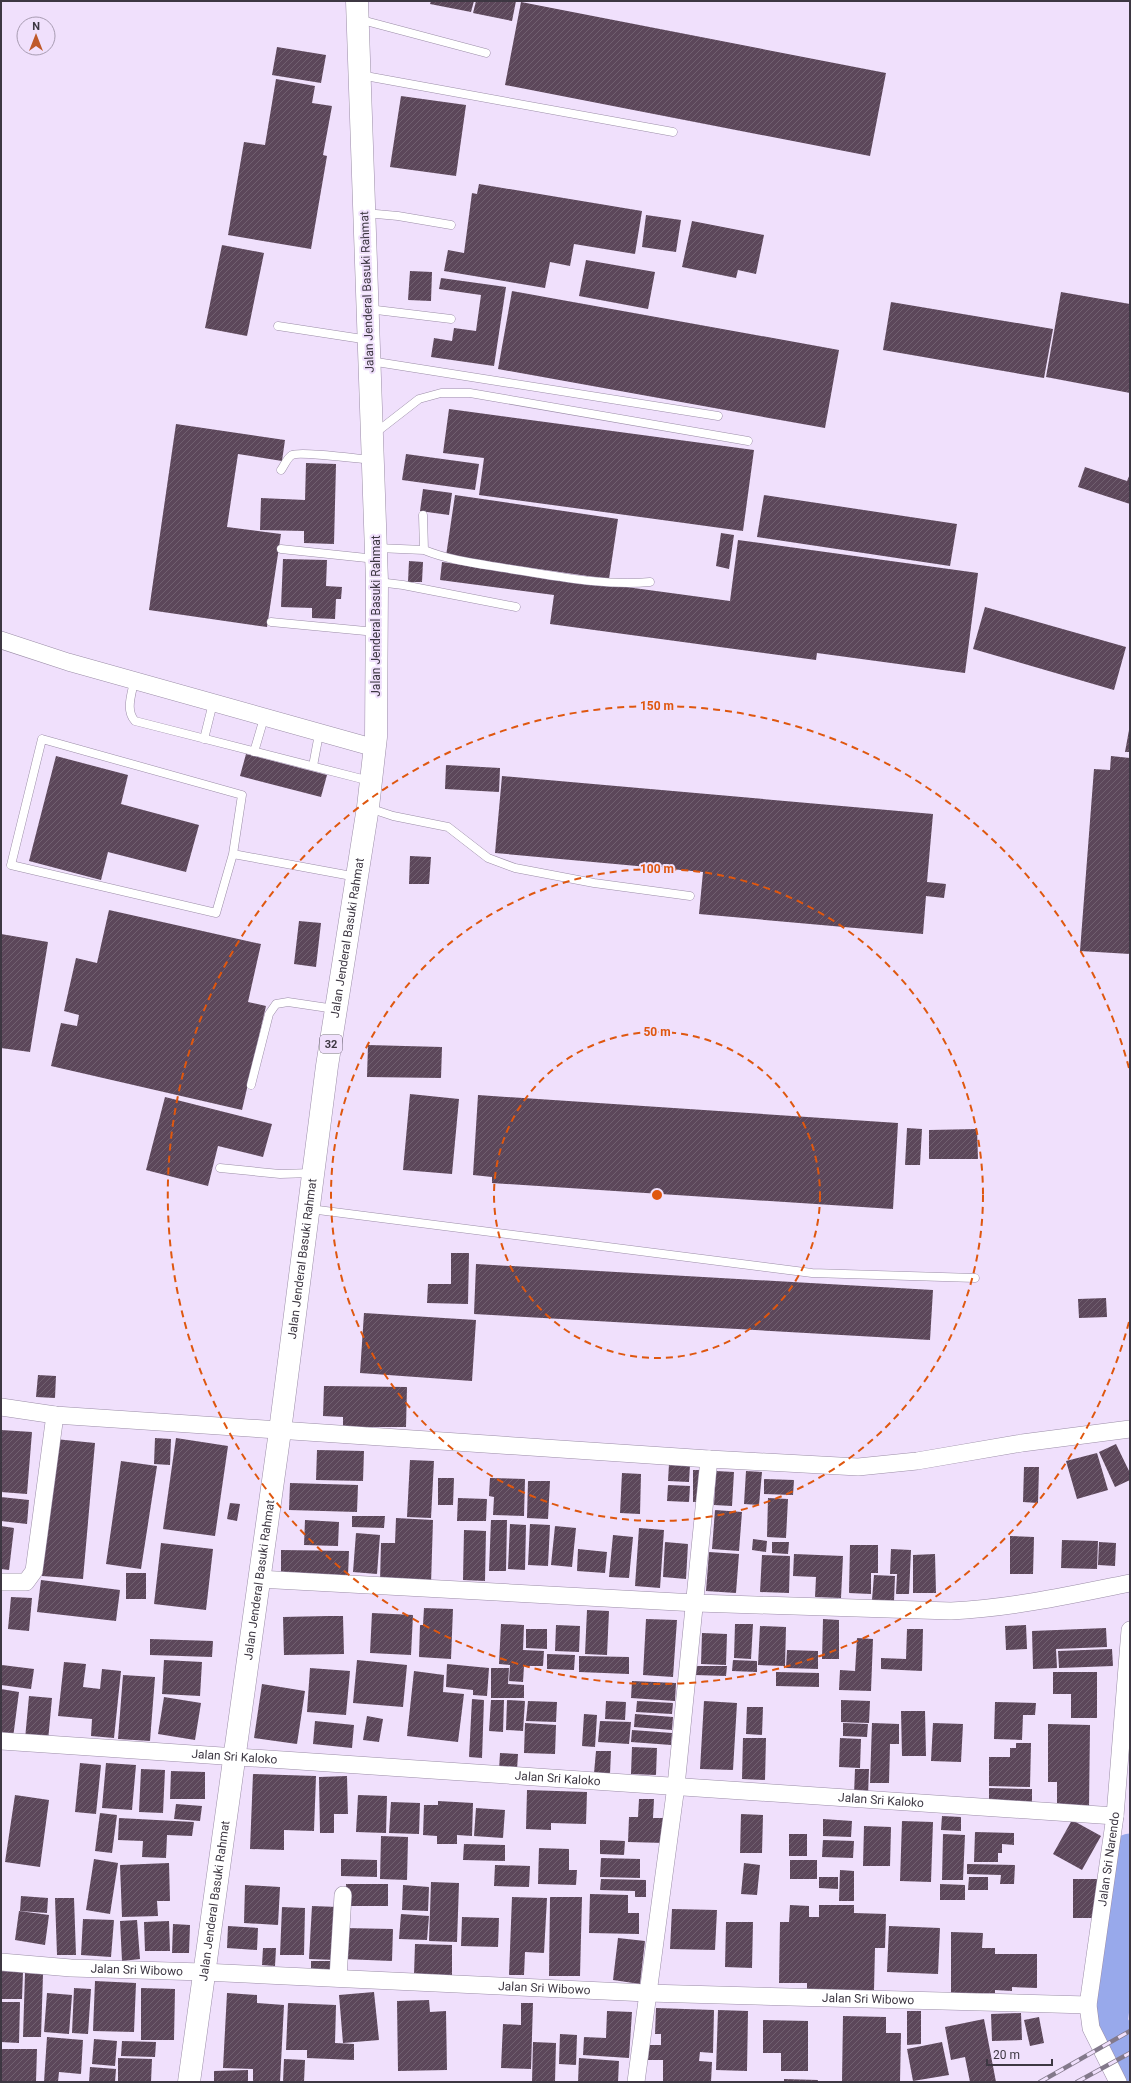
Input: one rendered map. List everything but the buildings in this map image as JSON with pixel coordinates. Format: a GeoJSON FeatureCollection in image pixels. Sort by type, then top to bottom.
{"type":"FeatureCollection","features":[{"type":"Feature","properties":{"kind":"highway","name":"Jalan Jenderal Basuki Rahmat"},"geometry":{"type":"LineString","coordinates":[[189,2082],[203,1972],[280,1430],[312,1173],[358,877],[375,748],[378,582],[357,10]]}},
{"type":"Feature","properties":{"kind":"street"},"geometry":{"type":"LineString","coordinates":[[1,640],[134,681],[319,734],[375,748]]}},
{"type":"Feature","properties":{"kind":"street"},"geometry":{"type":"LineString","coordinates":[[1,1407],[55,1415],[709,1459],[858,1467],[917,1461],[1022,1443],[1130,1429]]}},
{"type":"Feature","properties":{"kind":"street"},"geometry":{"type":"LineString","coordinates":[[1,1582],[26,1582],[34,1571],[55,1415]]}},
{"type":"Feature","properties":{"kind":"street"},"geometry":{"type":"LineString","coordinates":[[636,2082],[676,1786],[696,1603],[709,1459]]}},
{"type":"Feature","properties":{"kind":"street"},"geometry":{"type":"LineString","coordinates":[[258,1579],[696,1603],[967,1610],[1041,1600],[1130,1583]]}},
{"type":"Feature","properties":{"kind":"street","name":"Jalan Sri Narendo"},"geometry":{"type":"LineString","coordinates":[[1118,2082],[1091,2028],[1088,2005],[1115,1816],[1130,1630]]}},
{"type":"Feature","properties":{"kind":"street","name":"Jalan Sri Kaloko"},"geometry":{"type":"LineString","coordinates":[[1,1741],[1115,1816]]}},
{"type":"Feature","properties":{"kind":"street"},"geometry":{"type":"LineString","coordinates":[[338,1978],[343,1894]]}},
{"type":"Feature","properties":{"kind":"street","name":"Jalan Sri Wibowo"},"geometry":{"type":"LineString","coordinates":[[1,1962],[71,1968],[203,1972],[647,1993],[1088,2005]]}},
{"type":"Feature","properties":{"kind":"lane"},"geometry":{"type":"LineString","coordinates":[[357,10],[486,53]]}},
{"type":"Feature","properties":{"kind":"lane"},"geometry":{"type":"LineString","coordinates":[[360,75],[673,132]]}},
{"type":"Feature","properties":{"kind":"lane"},"geometry":{"type":"LineString","coordinates":[[364,213],[398,216],[450,225]]}},
{"type":"Feature","properties":{"kind":"lane"},"geometry":{"type":"LineString","coordinates":[[367,309],[450,319]]}},
{"type":"Feature","properties":{"kind":"lane"},"geometry":{"type":"LineString","coordinates":[[278,326],[369,350],[718,416]]}},
{"type":"Feature","properties":{"kind":"lane"},"geometry":{"type":"LineString","coordinates":[[372,436],[418,400],[441,393],[470,393],[748,441]]}},
{"type":"Feature","properties":{"kind":"lane"},"geometry":{"type":"LineString","coordinates":[[281,470],[290,456],[299,452],[318,456],[373,460]]}},
{"type":"Feature","properties":{"kind":"lane"},"geometry":{"type":"LineString","coordinates":[[423,514],[424,550]]}},
{"type":"Feature","properties":{"kind":"lane"},"geometry":{"type":"LineString","coordinates":[[281,549],[377,554],[424,550],[443,558],[536,573],[621,584],[650,582]]}},
{"type":"Feature","properties":{"kind":"lane"},"geometry":{"type":"LineString","coordinates":[[378,582],[403,585],[516,607]]}},
{"type":"Feature","properties":{"kind":"lane"},"geometry":{"type":"LineString","coordinates":[[271,622],[377,632]]}},
{"type":"Feature","properties":{"kind":"lane"},"geometry":{"type":"LineString","coordinates":[[134,681],[129,709],[130,716],[135,721],[371,781]]}},
{"type":"Feature","properties":{"kind":"lane"},"geometry":{"type":"LineString","coordinates":[[204,739],[213,703]]}},
{"type":"Feature","properties":{"kind":"lane"},"geometry":{"type":"LineString","coordinates":[[254,752],[264,718]]}},
{"type":"Feature","properties":{"kind":"lane"},"geometry":{"type":"LineString","coordinates":[[313,766],[319,734]]}},
{"type":"Feature","properties":{"kind":"lane"},"geometry":{"type":"LineString","coordinates":[[42,739],[242,795],[233,854],[216,913],[11,865],[42,739]]}},
{"type":"Feature","properties":{"kind":"lane"},"geometry":{"type":"LineString","coordinates":[[368,808],[393,816],[448,827],[488,858],[515,868],[594,883],[690,896]]}},
{"type":"Feature","properties":{"kind":"lane"},"geometry":{"type":"LineString","coordinates":[[233,854],[358,877]]}},
{"type":"Feature","properties":{"kind":"lane"},"geometry":{"type":"LineString","coordinates":[[251,1085],[269,1014],[276,1004],[288,1002],[337,1010]]}},
{"type":"Feature","properties":{"kind":"lane"},"geometry":{"type":"LineString","coordinates":[[220,1168],[280,1174],[312,1173]]}},
{"type":"Feature","properties":{"kind":"lane"},"geometry":{"type":"LineString","coordinates":[[307,1209],[812,1272],[975,1278]]}},
{"type":"Feature","properties":{"kind":"waterway"},"geometry":{"type":"LineString","coordinates":[[1130,1853],[1108,2023],[1130,2063]]}},
{"type":"Feature","properties":{"kind":"railway"},"geometry":{"type":"LineString","coordinates":[[1040,2082],[1130,2031]]}},
{"type":"Feature","properties":{"kind":"railway"},"geometry":{"type":"LineString","coordinates":[[1077,2082],[1130,2053]]}}]}
